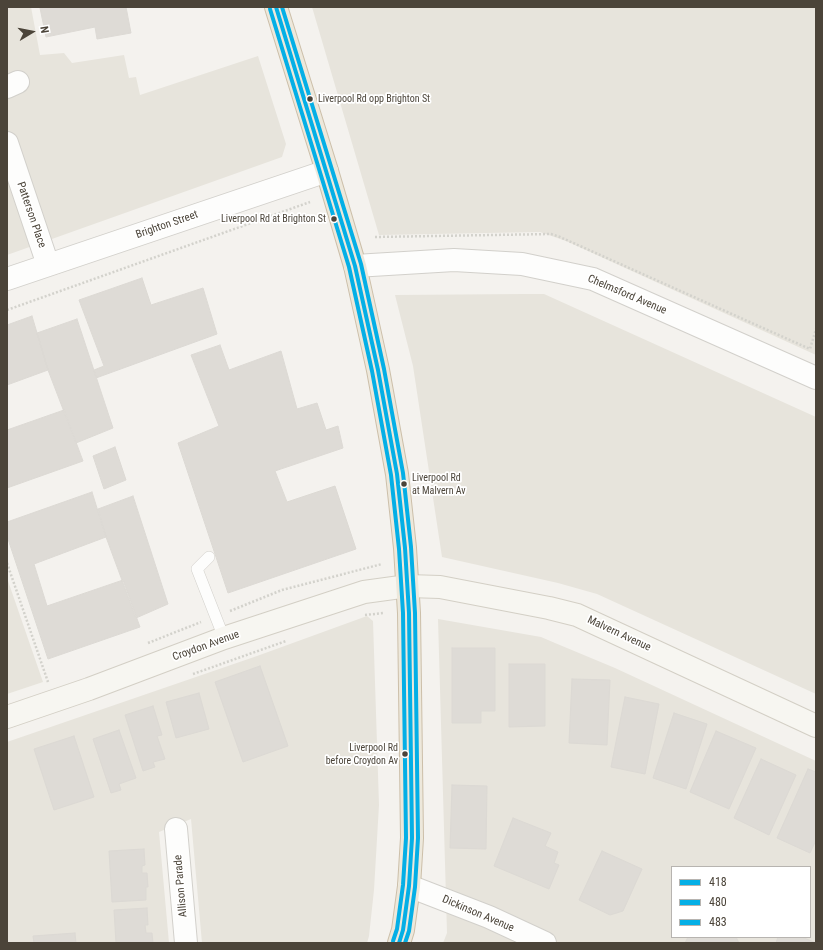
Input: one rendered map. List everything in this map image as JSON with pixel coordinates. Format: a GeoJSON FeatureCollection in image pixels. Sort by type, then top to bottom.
{"type":"FeatureCollection","features":[{"type":"Feature","properties":{"kind":"highway"},"geometry":{"type":"LineString","coordinates":[[276,7],[328,171],[354,266],[378,370],[394,460],[405,548],[410,623],[412,838],[409,886],[403,930],[399,943]]}},
{"type":"Feature","properties":{"kind":"street","name":"Patterson Place"},"geometry":{"type":"LineString","coordinates":[[7,143],[48,265]]}},
{"type":"Feature","properties":{"kind":"street","name":"Brighton Street"},"geometry":{"type":"LineString","coordinates":[[7,279],[328,171]]}},
{"type":"Feature","properties":{"kind":"street","name":"Chelmsford Avenue"},"geometry":{"type":"LineString","coordinates":[[354,266],[454,260],[522,264],[593,279],[816,378]]}},
{"type":"Feature","properties":{"kind":"street","name":"Croydon Avenue"},"geometry":{"type":"LineString","coordinates":[[7,717],[90,689],[224,638],[364,592],[408,586]]}},
{"type":"Feature","properties":{"kind":"street","name":"Malvern Avenue"},"geometry":{"type":"LineString","coordinates":[[408,586],[440,587],[554,609],[577,615],[816,726]]}},
{"type":"Feature","properties":{"kind":"street","name":"Allison Parade"},"geometry":{"type":"LineString","coordinates":[[176,828],[186,943]]}},
{"type":"Feature","properties":{"kind":"street","name":"Dickinson Avenue"},"geometry":{"type":"LineString","coordinates":[[409,886],[489,917],[545,943]]}},
{"type":"Feature","properties":{"kind":"lane"},"geometry":{"type":"LineString","coordinates":[[210,557],[197,569],[224,638]]}},
{"type":"Feature","properties":{"kind":"path"},"geometry":{"type":"LineString","coordinates":[[7,310],[310,202]]}},
{"type":"Feature","properties":{"kind":"path"},"geometry":{"type":"LineString","coordinates":[[382,559],[382,569]]}},
{"type":"Feature","properties":{"kind":"path"},"geometry":{"type":"LineString","coordinates":[[7,563],[49,687]]}},
{"type":"Feature","properties":{"kind":"path"},"geometry":{"type":"LineString","coordinates":[[360,616],[384,613]]}},
{"type":"Feature","properties":{"kind":"path","name":"Croydon Avenue"},"geometry":{"type":"LineString","coordinates":[[190,675],[293,639]]}},
{"type":"Feature","properties":{"kind":"shaded area"},"geometry":{"type":"Polygon","coordinates":[[[7,7],[31,7],[40,55],[64,53],[72,63],[124,55],[129,78],[136,77],[140,95],[258,56],[286,144],[282,157],[7,255],[7,7]]]}},
{"type":"Feature","properties":{"kind":"shaded area"},"geometry":{"type":"Polygon","coordinates":[[[312,7],[816,7],[816,355],[566,241],[540,232],[379,235],[312,7]]]}},
{"type":"Feature","properties":{"kind":"shaded area"},"geometry":{"type":"Polygon","coordinates":[[[544,294],[816,417],[816,694],[597,594],[558,583],[442,557],[413,366],[395,295],[544,294]]]}},
{"type":"Feature","properties":{"kind":"shaded area"},"geometry":{"type":"Polygon","coordinates":[[[7,578],[43,682],[7,694],[7,578]]]}},
{"type":"Feature","properties":{"kind":"shaded area"},"geometry":{"type":"Polygon","coordinates":[[[367,616],[373,621],[379,805],[374,890],[367,943],[202,943],[191,819],[159,832],[169,943],[7,943],[7,742],[257,656],[367,616]]]}},
{"type":"Feature","properties":{"kind":"shaded area"},"geometry":{"type":"Polygon","coordinates":[[[438,619],[541,637],[615,668],[816,761],[816,943],[443,943],[447,933],[438,619]]]}},
{"type":"Feature","properties":{"kind":"building"},"geometry":{"type":"Polygon","coordinates":[[[126,7],[131,33],[97,39],[95,27],[46,37],[40,8],[126,7]]]}},
{"type":"Feature","properties":{"kind":"building"},"geometry":{"type":"Polygon","coordinates":[[[142,278],[151,305],[203,288],[217,334],[96,378],[94,370],[104,366],[79,300],[142,278]]]}},
{"type":"Feature","properties":{"kind":"building"},"geometry":{"type":"Polygon","coordinates":[[[32,316],[48,370],[7,385],[7,325],[32,316]]]}},
{"type":"Feature","properties":{"kind":"building"},"geometry":{"type":"Polygon","coordinates":[[[77,319],[113,428],[76,443],[48,370],[37,333],[77,319]]]}},
{"type":"Feature","properties":{"kind":"building"},"geometry":{"type":"Polygon","coordinates":[[[220,345],[229,370],[281,351],[297,409],[317,403],[326,430],[338,426],[343,448],[275,471],[287,502],[335,486],[356,549],[228,593],[178,443],[219,426],[191,355],[220,345]]]}},
{"type":"Feature","properties":{"kind":"building"},"geometry":{"type":"Polygon","coordinates":[[[64,410],[83,461],[7,488],[7,430],[64,410]]]}},
{"type":"Feature","properties":{"kind":"building"},"geometry":{"type":"Polygon","coordinates":[[[115,447],[126,480],[104,489],[93,456],[115,447]]]}},
{"type":"Feature","properties":{"kind":"building"},"geometry":{"type":"Polygon","coordinates":[[[92,492],[106,537],[34,564],[47,606],[123,580],[140,627],[48,659],[7,536],[7,522],[92,492]]]}},
{"type":"Feature","properties":{"kind":"building"},"geometry":{"type":"Polygon","coordinates":[[[133,496],[168,604],[136,618],[106,537],[98,509],[133,496]]]}},
{"type":"Feature","properties":{"kind":"building"},"geometry":{"type":"Polygon","coordinates":[[[452,648],[495,648],[495,711],[481,711],[481,723],[452,723],[452,648]]]}},
{"type":"Feature","properties":{"kind":"building"},"geometry":{"type":"Polygon","coordinates":[[[509,664],[545,664],[545,726],[509,727],[509,664]]]}},
{"type":"Feature","properties":{"kind":"building"},"geometry":{"type":"Polygon","coordinates":[[[260,666],[288,746],[243,762],[215,682],[260,666]]]}},
{"type":"Feature","properties":{"kind":"building"},"geometry":{"type":"Polygon","coordinates":[[[572,679],[610,680],[607,745],[569,743],[572,679]]]}},
{"type":"Feature","properties":{"kind":"building"},"geometry":{"type":"Polygon","coordinates":[[[199,693],[209,729],[176,738],[166,702],[199,693]]]}},
{"type":"Feature","properties":{"kind":"building"},"geometry":{"type":"Polygon","coordinates":[[[625,697],[659,704],[645,774],[611,767],[625,697]]]}},
{"type":"Feature","properties":{"kind":"building"},"geometry":{"type":"Polygon","coordinates":[[[153,706],[162,735],[157,736],[165,759],[153,762],[155,767],[143,771],[125,715],[153,706]]]}},
{"type":"Feature","properties":{"kind":"building"},"geometry":{"type":"Polygon","coordinates":[[[674,713],[707,724],[686,789],[653,778],[674,713]]]}},
{"type":"Feature","properties":{"kind":"building"},"geometry":{"type":"Polygon","coordinates":[[[119,730],[136,778],[119,784],[121,790],[111,793],[93,739],[119,730]]]}},
{"type":"Feature","properties":{"kind":"building"},"geometry":{"type":"Polygon","coordinates":[[[716,731],[756,748],[729,809],[690,792],[716,731]]]}},
{"type":"Feature","properties":{"kind":"building"},"geometry":{"type":"Polygon","coordinates":[[[74,736],[94,797],[54,810],[34,749],[74,736]]]}},
{"type":"Feature","properties":{"kind":"building"},"geometry":{"type":"Polygon","coordinates":[[[761,759],[796,775],[769,835],[734,818],[761,759]]]}},
{"type":"Feature","properties":{"kind":"building"},"geometry":{"type":"Polygon","coordinates":[[[808,769],[816,772],[816,840],[810,853],[777,838],[808,769]]]}},
{"type":"Feature","properties":{"kind":"building"},"geometry":{"type":"Polygon","coordinates":[[[452,785],[487,786],[486,849],[450,848],[452,785]]]}},
{"type":"Feature","properties":{"kind":"building"},"geometry":{"type":"Polygon","coordinates":[[[513,818],[551,833],[545,846],[558,852],[554,863],[559,865],[549,889],[494,866],[513,818]]]}},
{"type":"Feature","properties":{"kind":"building"},"geometry":{"type":"Polygon","coordinates":[[[144,849],[145,865],[142,866],[142,873],[147,873],[148,887],[146,887],[146,900],[112,902],[109,851],[144,849]]]}},
{"type":"Feature","properties":{"kind":"building"},"geometry":{"type":"Polygon","coordinates":[[[602,851],[642,869],[623,911],[610,915],[579,900],[602,851]]]}},
{"type":"Feature","properties":{"kind":"building"},"geometry":{"type":"Polygon","coordinates":[[[147,908],[148,925],[145,925],[146,933],[152,933],[153,943],[116,943],[114,910],[147,908]]]}},
{"type":"Feature","properties":{"kind":"building"},"geometry":{"type":"Polygon","coordinates":[[[75,933],[76,943],[34,943],[33,936],[75,933]]]}},
{"type":"Feature","properties":{"kind":"building"},"geometry":{"type":"Polygon","coordinates":[[[688,938],[736,938],[739,943],[685,943],[688,938]]]}},
{"type":"Feature","properties":{"kind":"building"},"geometry":{"type":"Polygon","coordinates":[[[778,938],[804,938],[816,943],[776,943],[778,938]]]}},
{"type":"Feature","properties":{"kind":"transit line","name":"418"},"geometry":{"type":"LineString","coordinates":[[276,7],[355,266],[378,370],[397,474],[405,548],[409,613],[412,838],[409,886],[403,930],[399,943]]}},
{"type":"Feature","properties":{"kind":"transit line","name":"483"},"geometry":{"type":"LineString","coordinates":[[282,7],[361,264],[384,369],[403,473],[411,547],[415,613],[418,838],[415,887],[409,931],[405,943]]}},
{"type":"Feature","properties":{"kind":"transit line","name":"480"},"geometry":{"type":"LineString","coordinates":[[270,9],[349,267],[372,371],[391,475],[399,549],[403,613],[406,838],[403,885],[397,929],[393,941]]}},
{"type":"Feature","properties":{"kind":"place","name":"Liverpool Rd opp Brighton St"},"geometry":{"type":"Point","coordinates":[310,99]}},
{"type":"Feature","properties":{"kind":"place","name":"Liverpool Rd at Brighton St"},"geometry":{"type":"Point","coordinates":[334,219]}},
{"type":"Feature","properties":{"kind":"place","name":"Liverpool Rd at Malvern Av"},"geometry":{"type":"Point","coordinates":[404,484]}},
{"type":"Feature","properties":{"kind":"place","name":"Liverpool Rd before Croydon Av"},"geometry":{"type":"Point","coordinates":[405,754]}}]}
